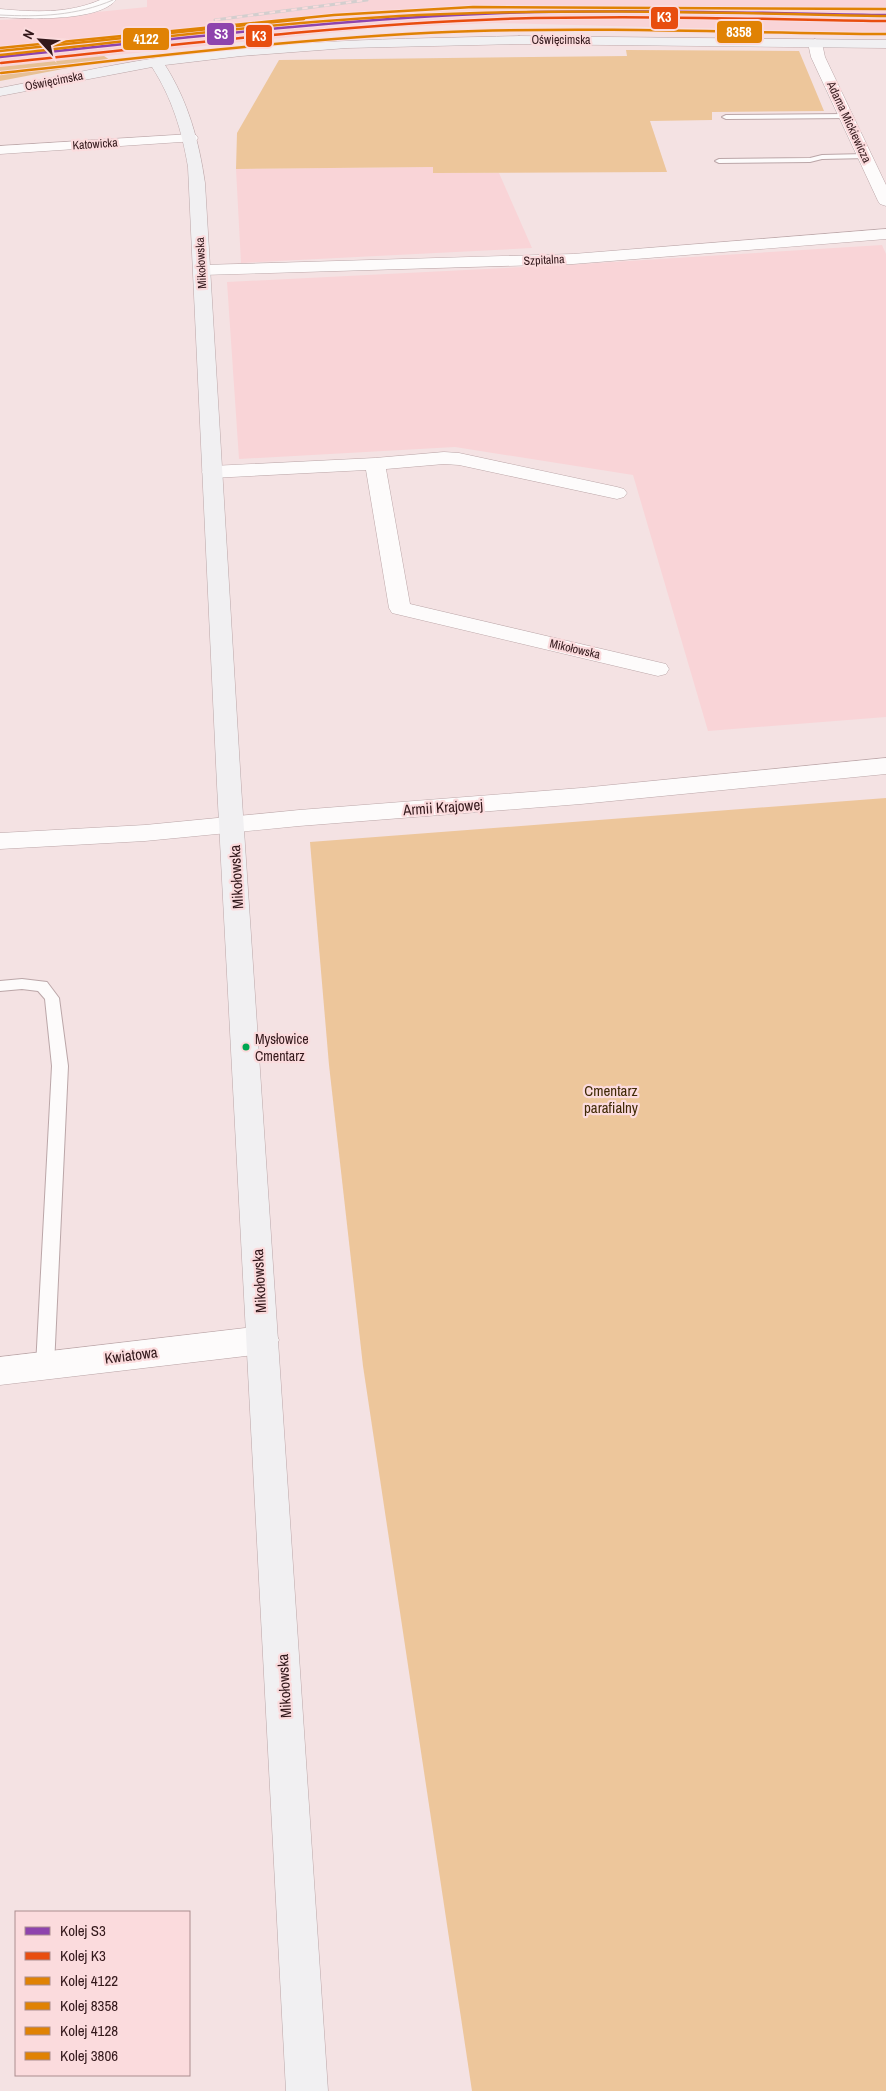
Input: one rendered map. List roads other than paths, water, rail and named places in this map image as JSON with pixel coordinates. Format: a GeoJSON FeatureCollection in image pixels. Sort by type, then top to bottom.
{"type":"FeatureCollection","features":[{"type":"Feature","properties":{"kind":"street"},"geometry":{"type":"LineString","coordinates":[[0,13],[58,14],[88,8],[110,0]]}},
{"type":"Feature","properties":{"kind":"street","name":"Oświęcimska"},"geometry":{"type":"LineString","coordinates":[[0,92],[156,62],[250,51],[347,44],[519,40],[886,44]]}},
{"type":"Feature","properties":{"kind":"street","name":"Adama Mickiewicza"},"geometry":{"type":"LineString","coordinates":[[814,43],[818,57],[886,201]]}},
{"type":"Feature","properties":{"kind":"street","name":"Mikołowska"},"geometry":{"type":"LineString","coordinates":[[156,62],[168,81],[191,138],[196,175],[307,2091]]}},
{"type":"Feature","properties":{"kind":"street","name":"Katowicka"},"geometry":{"type":"LineString","coordinates":[[0,150],[191,138]]}},
{"type":"Feature","properties":{"kind":"street","name":"Szpitalna"},"geometry":{"type":"LineString","coordinates":[[202,270],[573,259],[886,234]]}},
{"type":"Feature","properties":{"kind":"street"},"geometry":{"type":"LineString","coordinates":[[212,472],[375,464],[444,458],[459,459],[617,493]]}},
{"type":"Feature","properties":{"kind":"street","name":"Mikołowska"},"geometry":{"type":"LineString","coordinates":[[375,464],[400,608],[658,669]]}},
{"type":"Feature","properties":{"kind":"street","name":"Armii Krajowej"},"geometry":{"type":"LineString","coordinates":[[0,841],[145,834],[299,818],[581,796],[886,766]]}},
{"type":"Feature","properties":{"kind":"street","name":"Kwiatowa"},"geometry":{"type":"LineString","coordinates":[[0,1371],[263,1340]]}},
{"type":"Feature","properties":{"kind":"lane"},"geometry":{"type":"LineString","coordinates":[[726,117],[846,116]]}},
{"type":"Feature","properties":{"kind":"lane"},"geometry":{"type":"LineString","coordinates":[[719,161],[810,160],[822,157],[864,156]]}},
{"type":"Feature","properties":{"kind":"lane"},"geometry":{"type":"LineString","coordinates":[[0,986],[22,984],[42,986],[52,998],[60,1066],[45,1366]]}},
{"type":"Feature","properties":{"kind":"tram line"},"geometry":{"type":"LineString","coordinates":[[0,15],[29,16],[57,14],[85,9],[113,0]]}},
{"type":"Feature","properties":{"kind":"railway"},"geometry":{"type":"LineString","coordinates":[[215,20],[367,0]]}},
{"type":"Feature","properties":{"kind":"rail line","name":"4128"},"geometry":{"type":"LineString","coordinates":[[0,48],[334,15],[473,7],[886,9]]}},
{"type":"Feature","properties":{"kind":"rail line","name":"S3"},"geometry":{"type":"LineString","coordinates":[[0,57],[376,20],[502,13],[598,11],[886,15]]}},
{"type":"Feature","properties":{"kind":"rail line","name":"4122"},"geometry":{"type":"LineString","coordinates":[[0,55],[238,29],[416,15],[681,12],[886,16]]}},
{"type":"Feature","properties":{"kind":"rail line","name":"K3"},"geometry":{"type":"LineString","coordinates":[[1,63],[377,26],[502,19],[598,17],[886,21]]}},
{"type":"Feature","properties":{"kind":"rail line","name":"3806"},"geometry":{"type":"LineString","coordinates":[[0,51],[304,19]]}},
{"type":"Feature","properties":{"kind":"rail line","name":"8358"},"geometry":{"type":"LineString","coordinates":[[1,73],[297,42],[476,31],[578,30],[886,34]]}},
{"type":"Feature","properties":{"kind":"place","name":"Mysłowice Cmentarz"},"geometry":{"type":"Point","coordinates":[246,1047]}},
{"type":"Feature","properties":{"kind":"park label","name":"Cmentarz parafialny"},"geometry":{"type":"Point","coordinates":[611,1098]}}]}
